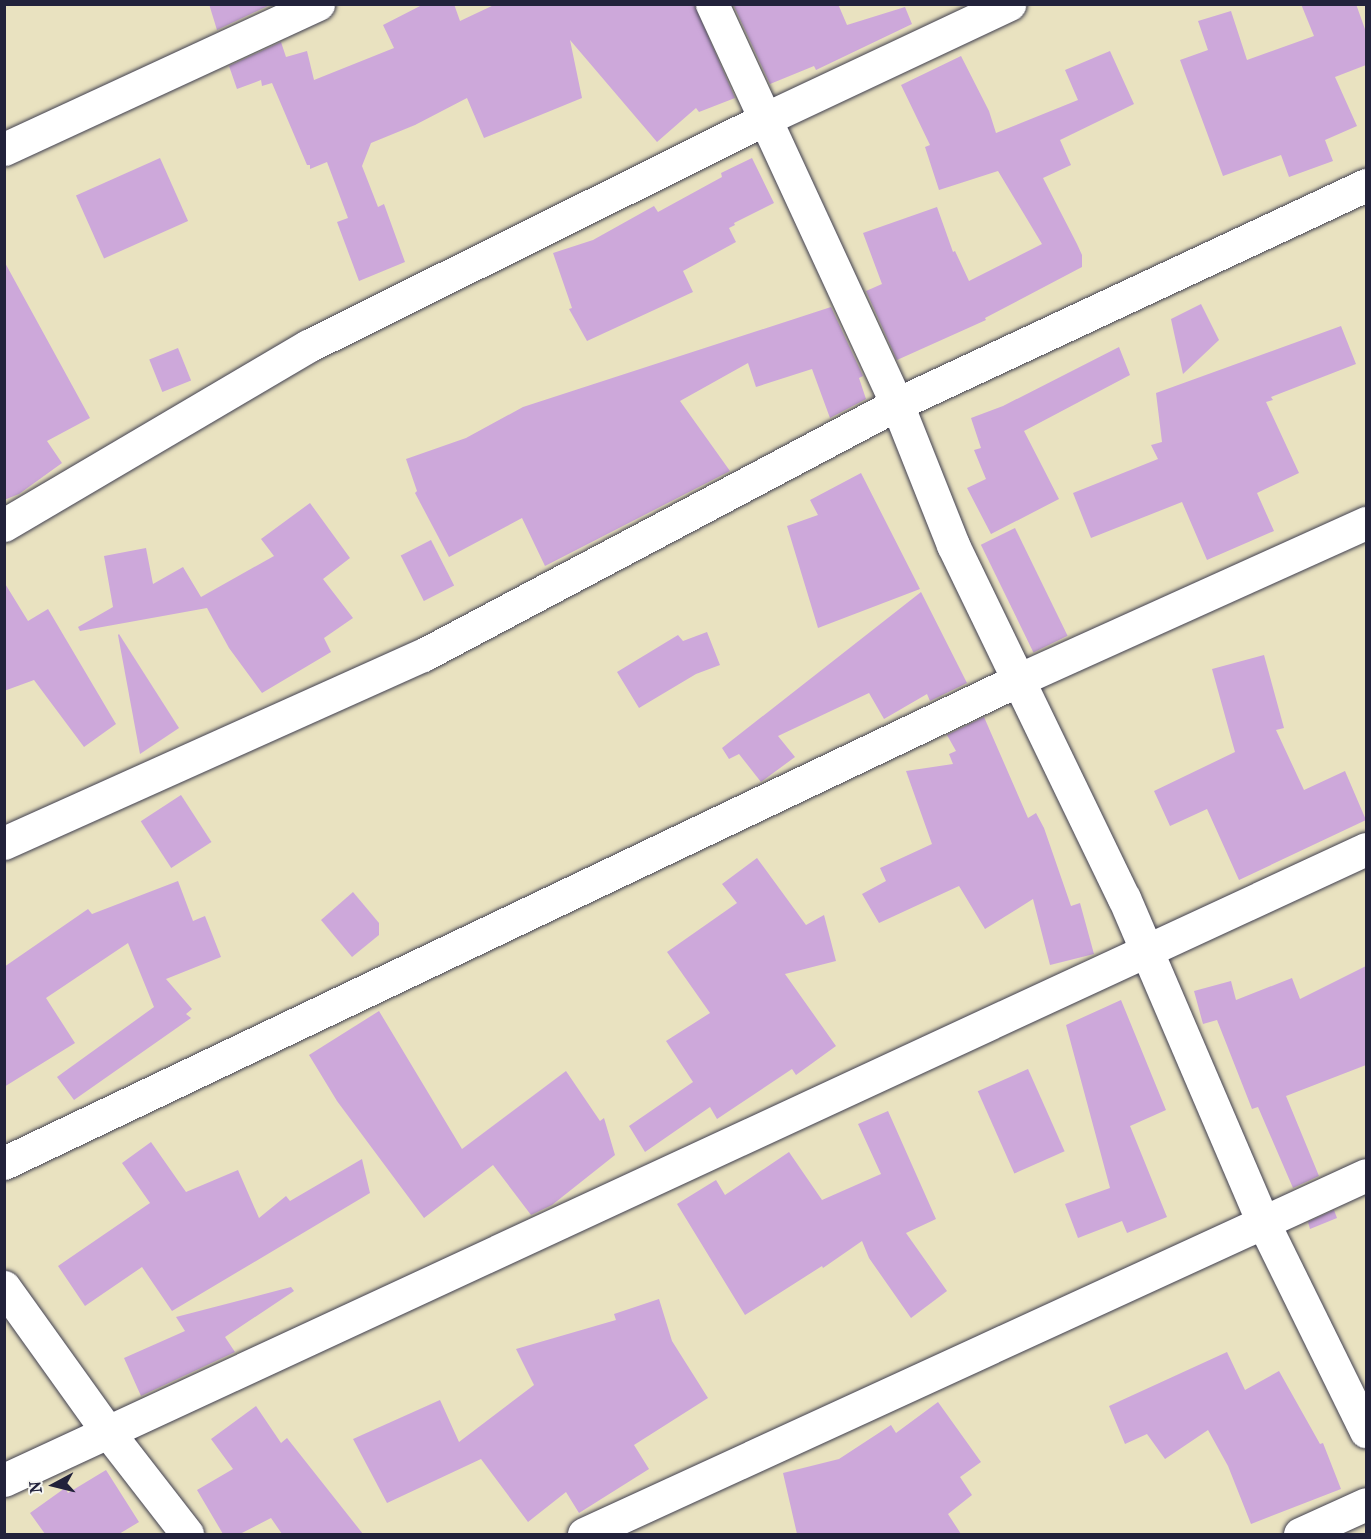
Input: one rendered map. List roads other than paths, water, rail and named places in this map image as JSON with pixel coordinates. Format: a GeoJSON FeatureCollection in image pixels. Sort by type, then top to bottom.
{"type":"FeatureCollection","features":[{"type":"Feature","properties":{"kind":"street"},"geometry":{"type":"LineString","coordinates":[[4,149],[318,4]]}},
{"type":"Feature","properties":{"kind":"street"},"geometry":{"type":"LineString","coordinates":[[712,4],[897,404],[952,545],[1124,898],[1264,1224],[1363,1424]]}},
{"type":"Feature","properties":{"kind":"street"},"geometry":{"type":"LineString","coordinates":[[4,525],[308,346],[765,119],[1009,4]]}},
{"type":"Feature","properties":{"kind":"street"},"geometry":{"type":"LineString","coordinates":[[4,843],[423,655],[897,404],[1366,185]]}},
{"type":"Feature","properties":{"kind":"street"},"geometry":{"type":"LineString","coordinates":[[4,1163],[1018,680],[1366,523]]}},
{"type":"Feature","properties":{"kind":"street"},"geometry":{"type":"LineString","coordinates":[[4,1479],[1366,849]]}},
{"type":"Feature","properties":{"kind":"street"},"geometry":{"type":"LineString","coordinates":[[584,1534],[1264,1224],[1366,1175]]}},
{"type":"Feature","properties":{"kind":"street"},"geometry":{"type":"LineString","coordinates":[[4,1287],[108,1432],[187,1534]]}},
{"type":"Feature","properties":{"kind":"street"},"geometry":{"type":"LineString","coordinates":[[1300,1534],[1366,1504]]}}]}
